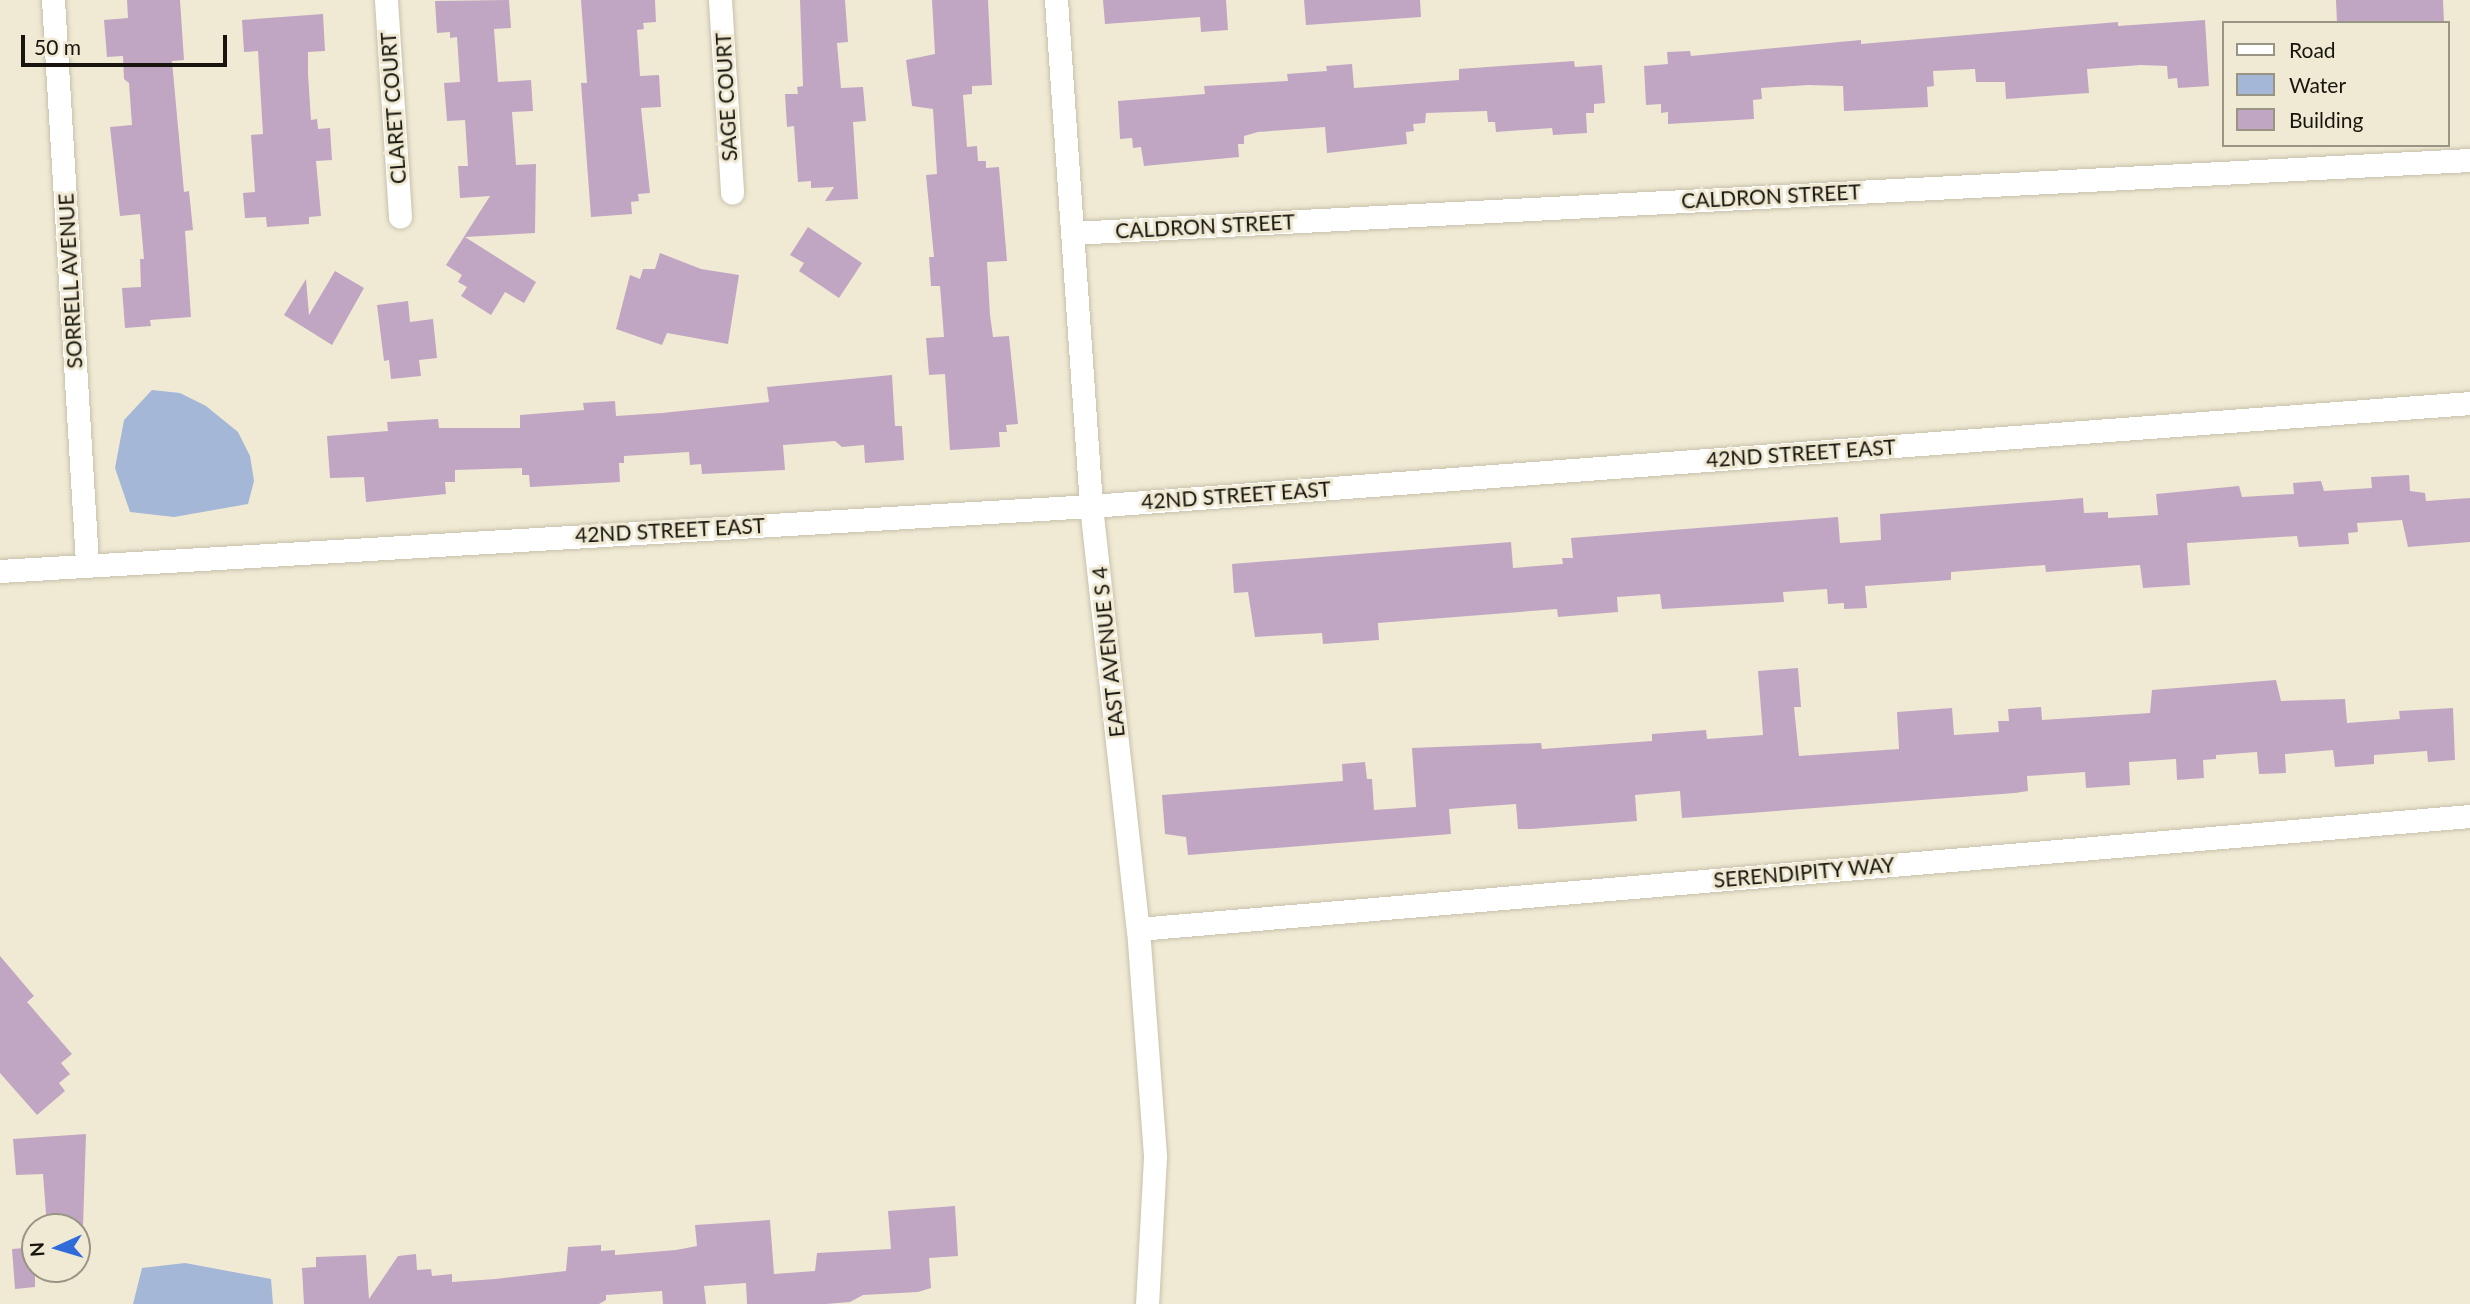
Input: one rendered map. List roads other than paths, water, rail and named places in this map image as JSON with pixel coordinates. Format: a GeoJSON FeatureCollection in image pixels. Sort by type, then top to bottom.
{"type":"FeatureCollection","features":[{"type":"Feature","properties":{"kind":"street","name":"SORRELL AVENUE"},"geometry":{"type":"LineString","coordinates":[[53,0],[87,563]]}},
{"type":"Feature","properties":{"kind":"street","name":"CLARET COURT"},"geometry":{"type":"LineString","coordinates":[[386,0],[400,217]]}},
{"type":"Feature","properties":{"kind":"street","name":"SAGE COURT"},"geometry":{"type":"LineString","coordinates":[[720,0],[732,193]]}},
{"type":"Feature","properties":{"kind":"street","name":"EAST AVENUE S 4"},"geometry":{"type":"LineString","coordinates":[[1056,0],[1091,506],[1138,929],[1155,1157],[1147,1304]]}},
{"type":"Feature","properties":{"kind":"street","name":"CALDRON STREET"},"geometry":{"type":"LineString","coordinates":[[1072,233],[2470,160]]}},
{"type":"Feature","properties":{"kind":"street","name":"42ND STREET EAST"},"geometry":{"type":"LineString","coordinates":[[0,571],[87,563],[1091,506],[2470,403]]}},
{"type":"Feature","properties":{"kind":"street","name":"SERENDIPITY WAY"},"geometry":{"type":"LineString","coordinates":[[1138,929],[2470,816]]}},
{"type":"Feature","properties":{"kind":"water"},"geometry":{"type":"Polygon","coordinates":[[[152,390],[180,393],[206,406],[238,432],[250,456],[254,481],[248,504],[174,517],[130,512],[115,468],[124,420],[152,390]]]}},
{"type":"Feature","properties":{"kind":"water"},"geometry":{"type":"Polygon","coordinates":[[[185,1263],[271,1279],[273,1304],[133,1304],[142,1268],[185,1263]]]}}]}
